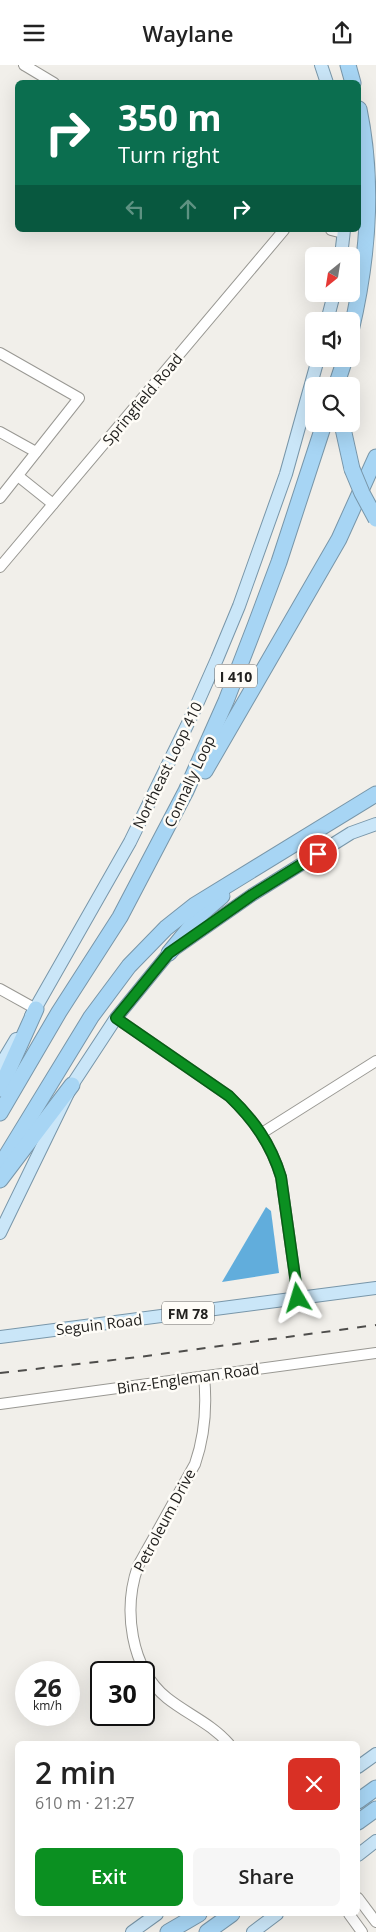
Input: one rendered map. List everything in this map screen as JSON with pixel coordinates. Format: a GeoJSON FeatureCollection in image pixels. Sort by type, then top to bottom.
{"type":"FeatureCollection","features":[{"type":"Feature","properties":{"kind":"highway"},"geometry":{"type":"LineString","coordinates":[[348,65],[352,80]]}},
{"type":"Feature","properties":{"kind":"highway"},"geometry":{"type":"LineString","coordinates":[[355,312],[366,241],[368,213],[364,131],[361,118]]}},
{"type":"Feature","properties":{"kind":"highway","name":"Connally Loop"},"geometry":{"type":"LineString","coordinates":[[0,1113],[60,1012],[120,917],[186,791],[226,701],[279,562],[321,432]]}},
{"type":"Feature","properties":{"kind":"highway"},"geometry":{"type":"LineString","coordinates":[[344,432],[352,469],[376,519]]}},
{"type":"Feature","properties":{"kind":"highway"},"geometry":{"type":"LineString","coordinates":[[120,917],[339,539],[376,457]]}},
{"type":"Feature","properties":{"kind":"highway"},"geometry":{"type":"LineString","coordinates":[[0,1166],[91,1017],[129,966],[166,929],[195,905],[376,794]]}},
{"type":"Feature","properties":{"kind":"highway"},"geometry":{"type":"LineString","coordinates":[[169,953],[201,914],[258,865]]}},
{"type":"Feature","properties":{"kind":"highway"},"geometry":{"type":"LineString","coordinates":[[0,1089],[36,1009]]}},
{"type":"Feature","properties":{"kind":"highway"},"geometry":{"type":"LineString","coordinates":[[0,1180],[72,1085]]}},
{"type":"Feature","properties":{"kind":"highway"},"geometry":{"type":"LineString","coordinates":[[360,1800],[376,1788]]}},
{"type":"Feature","properties":{"kind":"highway"},"geometry":{"type":"LineString","coordinates":[[360,1821],[376,1809]]}},
{"type":"Feature","properties":{"kind":"highway"},"geometry":{"type":"LineString","coordinates":[[168,1932],[196,1916]]}},
{"type":"Feature","properties":{"kind":"highway"},"geometry":{"type":"LineString","coordinates":[[180,1932],[201,1916]]}},
{"type":"Feature","properties":{"kind":"highway"},"geometry":{"type":"LineString","coordinates":[[207,1932],[229,1916]]}},
{"type":"Feature","properties":{"kind":"main road"},"geometry":{"type":"LineString","coordinates":[[321,65],[326,80]]}},
{"type":"Feature","properties":{"kind":"main road"},"geometry":{"type":"LineString","coordinates":[[339,232],[340,247]]}},
{"type":"Feature","properties":{"kind":"main road","name":"Northeast Loop 410"},"geometry":{"type":"LineString","coordinates":[[0,1066],[36,1009],[130,841],[190,719],[239,606],[286,474],[316,367]]}},
{"type":"Feature","properties":{"kind":"main road"},"geometry":{"type":"LineString","coordinates":[[0,1233],[72,1085],[116,1018],[169,953],[252,895],[351,833],[376,824]]}},
{"type":"Feature","properties":{"kind":"main road","name":"Seguin Road"},"geometry":{"type":"LineString","coordinates":[[0,1337],[376,1288]]}},
{"type":"Feature","properties":{"kind":"main road"},"geometry":{"type":"LineString","coordinates":[[360,1766],[376,1754]]}},
{"type":"Feature","properties":{"kind":"main road"},"geometry":{"type":"LineString","coordinates":[[360,1853],[376,1841]]}},
{"type":"Feature","properties":{"kind":"main road"},"geometry":{"type":"LineString","coordinates":[[133,1931],[154,1916]]}},
{"type":"Feature","properties":{"kind":"main road"},"geometry":{"type":"LineString","coordinates":[[255,1931],[274,1916]]}},
{"type":"Feature","properties":{"kind":"street"},"geometry":{"type":"LineString","coordinates":[[24,65],[49,80]]}},
{"type":"Feature","properties":{"kind":"street","name":"Springfield Road"},"geometry":{"type":"LineString","coordinates":[[0,567],[282,232]]}},
{"type":"Feature","properties":{"kind":"street"},"geometry":{"type":"LineString","coordinates":[[0,353],[79,398],[0,498]]}},
{"type":"Feature","properties":{"kind":"street"},"geometry":{"type":"LineString","coordinates":[[0,432],[36,452]]}},
{"type":"Feature","properties":{"kind":"street"},"geometry":{"type":"LineString","coordinates":[[18,476],[53,504]]}},
{"type":"Feature","properties":{"kind":"street"},"geometry":{"type":"LineString","coordinates":[[0,989],[36,1009]]}},
{"type":"Feature","properties":{"kind":"street"},"geometry":{"type":"LineString","coordinates":[[116,1018],[229,1096],[241,1107],[262,1133],[273,1154],[281,1177],[298,1298]]}},
{"type":"Feature","properties":{"kind":"street"},"geometry":{"type":"LineString","coordinates":[[262,1133],[376,1061]]}},
{"type":"Feature","properties":{"kind":"street","name":"Binz-Engleman Road"},"geometry":{"type":"LineString","coordinates":[[0,1403],[376,1353]]}},
{"type":"Feature","properties":{"kind":"street","name":"Petroleum Drive"},"geometry":{"type":"LineString","coordinates":[[204,1377],[206,1401],[204,1427],[199,1452],[138,1566],[133,1586],[131,1619],[139,1657],[157,1688],[171,1701],[214,1730],[226,1741]]}},
{"type":"Feature","properties":{"kind":"street"},"geometry":{"type":"LineString","coordinates":[[360,1901],[376,1922]]}},
{"type":"Feature","properties":{"kind":"street"},"geometry":{"type":"LineString","coordinates":[[133,1931],[143,1916]]}},
{"type":"Feature","properties":{"kind":"street"},"geometry":{"type":"LineString","coordinates":[[350,1916],[362,1932]]}},
{"type":"Feature","properties":{"kind":"water"},"geometry":{"type":"Polygon","coordinates":[[[266,1207],[271,1211],[279,1273],[222,1282],[266,1207]]]}},
{"type":"Feature","properties":{"kind":"railway"},"geometry":{"type":"LineString","coordinates":[[0,1373],[139,1357],[376,1325]]}},
{"type":"Feature","properties":{"kind":"route"},"geometry":{"type":"LineString","coordinates":[[298,1298],[281,1177],[270,1147],[262,1133],[252,1119],[229,1096],[116,1018],[169,953],[252,895],[318,854]]}}]}
